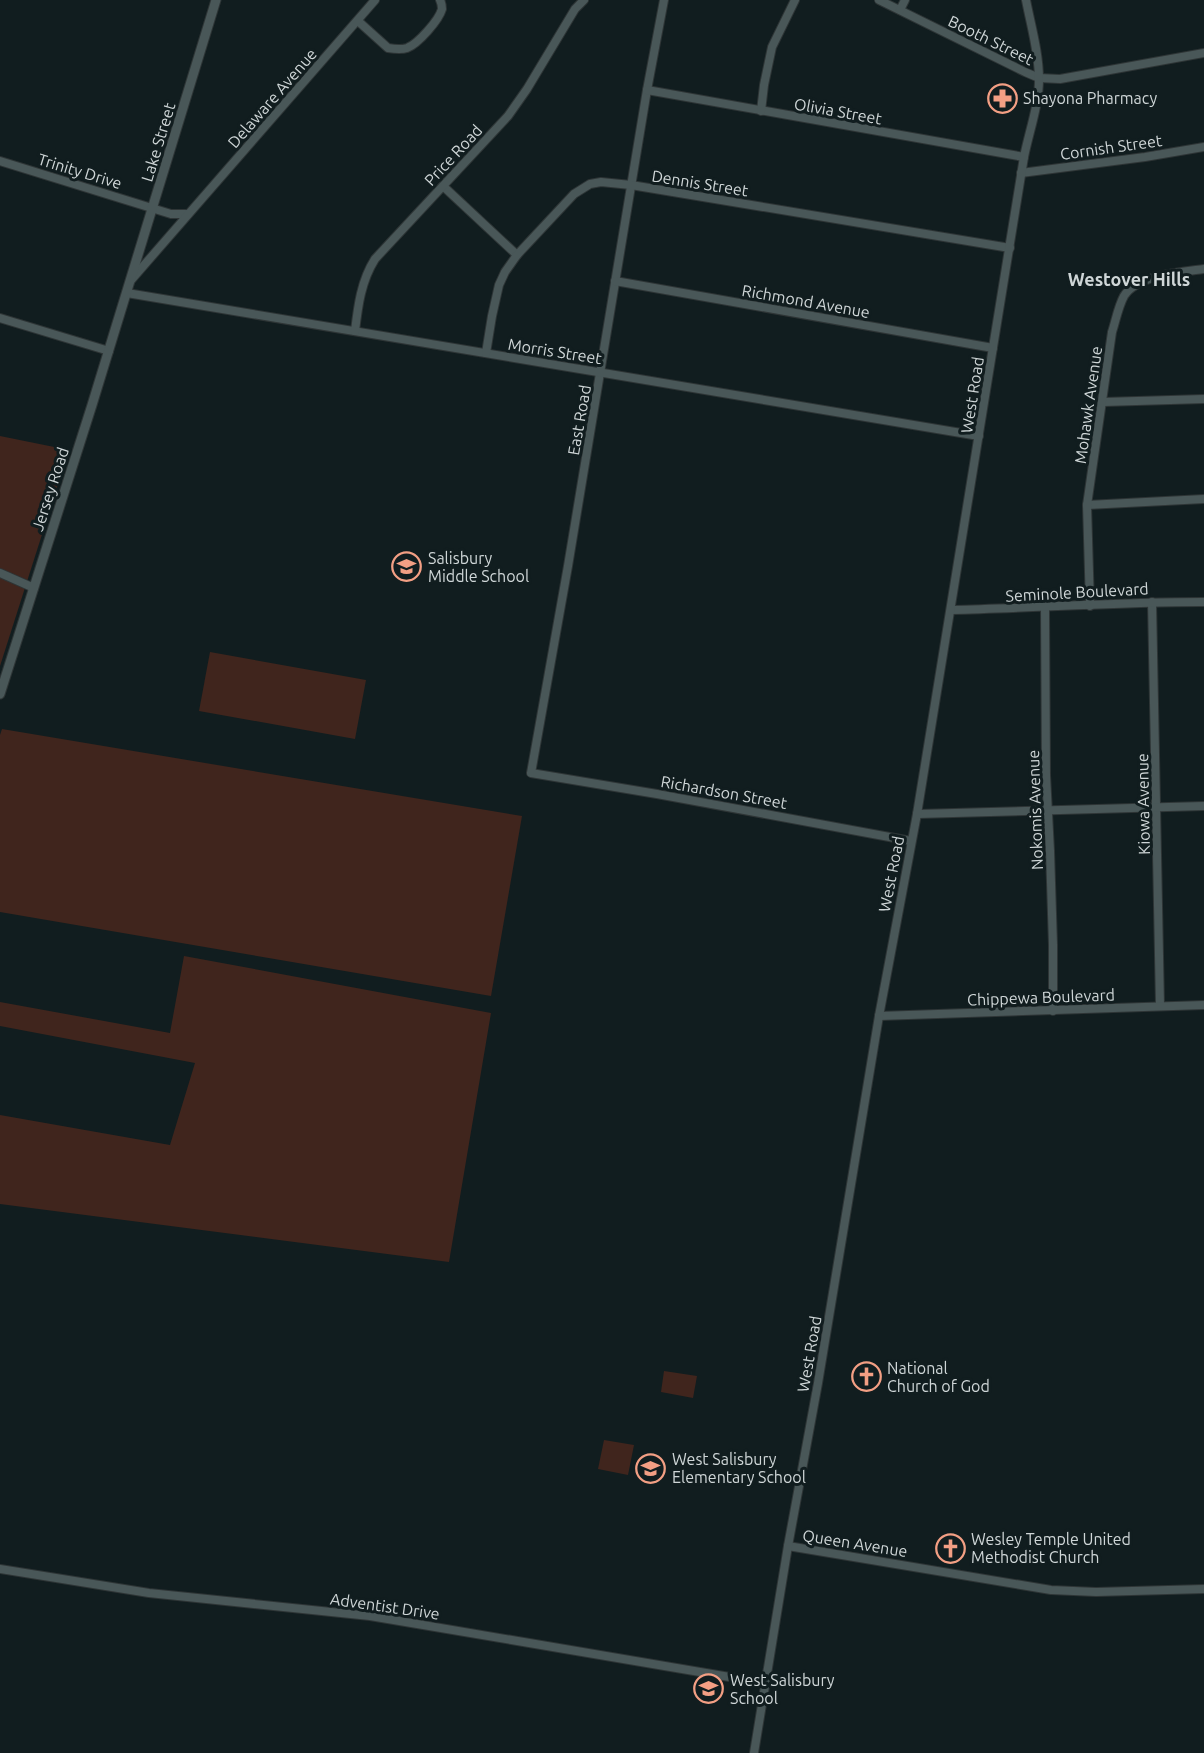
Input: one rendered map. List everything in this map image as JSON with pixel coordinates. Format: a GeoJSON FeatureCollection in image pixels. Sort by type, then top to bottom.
{"type":"FeatureCollection","features":[{"type":"Feature","properties":{"kind":"street","name":"Lake Street"},"geometry":{"type":"LineString","coordinates":[[127,293],[216,0]]}},
{"type":"Feature","properties":{"kind":"street"},"geometry":{"type":"LineString","coordinates":[[358,21],[388,48],[407,48],[415,44],[439,15],[442,7],[440,0]]}},
{"type":"Feature","properties":{"kind":"street","name":"Price Road"},"geometry":{"type":"LineString","coordinates":[[355,331],[360,296],[369,269],[386,245],[517,105],[575,9],[584,0]]}},
{"type":"Feature","properties":{"kind":"street","name":"East Road"},"geometry":{"type":"LineString","coordinates":[[531,773],[664,0]]}},
{"type":"Feature","properties":{"kind":"street"},"geometry":{"type":"LineString","coordinates":[[761,111],[771,47],[795,0]]}},
{"type":"Feature","properties":{"kind":"street","name":"Booth Street"},"geometry":{"type":"LineString","coordinates":[[879,0],[1039,78],[1060,79],[1204,53]]}},
{"type":"Feature","properties":{"kind":"street"},"geometry":{"type":"LineString","coordinates":[[900,10],[905,0]]}},
{"type":"Feature","properties":{"kind":"street","name":"West Road"},"geometry":{"type":"LineString","coordinates":[[754,1753],[879,1016],[917,814],[1024,157],[1037,95],[1039,78],[1036,52],[1026,0]]}},
{"type":"Feature","properties":{"kind":"street","name":"Delaware Avenue"},"geometry":{"type":"LineString","coordinates":[[131,280],[358,21],[371,1]]}},
{"type":"Feature","properties":{"kind":"street","name":"Olivia Street"},"geometry":{"type":"LineString","coordinates":[[647,90],[1024,157]]}},
{"type":"Feature","properties":{"kind":"street","name":"Cornish Street"},"geometry":{"type":"LineString","coordinates":[[1022,172],[1145,157],[1204,147]]}},
{"type":"Feature","properties":{"kind":"street","name":"Trinity Drive"},"geometry":{"type":"LineString","coordinates":[[0,161],[153,208]]}},
{"type":"Feature","properties":{"kind":"street","name":"Dennis Street"},"geometry":{"type":"LineString","coordinates":[[486,353],[493,308],[505,272],[517,255],[574,194],[590,183],[631,185],[1010,248]]}},
{"type":"Feature","properties":{"kind":"street"},"geometry":{"type":"LineString","coordinates":[[443,186],[517,255]]}},
{"type":"Feature","properties":{"kind":"street"},"geometry":{"type":"LineString","coordinates":[[153,208],[171,214],[189,214]]}},
{"type":"Feature","properties":{"kind":"street","name":"Mohawk Avenue"},"geometry":{"type":"LineString","coordinates":[[1090,606],[1087,505],[1112,332],[1119,308],[1126,294],[1136,285],[1155,277],[1204,269]]}},
{"type":"Feature","properties":{"kind":"street","name":"Richmond Avenue"},"geometry":{"type":"LineString","coordinates":[[615,281],[993,348]]}},
{"type":"Feature","properties":{"kind":"street","name":"Morris Street"},"geometry":{"type":"LineString","coordinates":[[127,293],[979,436]]}},
{"type":"Feature","properties":{"kind":"street","name":"Jersey Road"},"geometry":{"type":"LineString","coordinates":[[0,694],[127,293]]}},
{"type":"Feature","properties":{"kind":"street"},"geometry":{"type":"LineString","coordinates":[[0,318],[109,351]]}},
{"type":"Feature","properties":{"kind":"street"},"geometry":{"type":"LineString","coordinates":[[1103,402],[1204,399]]}},
{"type":"Feature","properties":{"kind":"street"},"geometry":{"type":"LineString","coordinates":[[1087,505],[1204,499]]}},
{"type":"Feature","properties":{"kind":"street"},"geometry":{"type":"LineString","coordinates":[[0,573],[34,588]]}},
{"type":"Feature","properties":{"kind":"street","name":"Kiowa Avenue"},"geometry":{"type":"LineString","coordinates":[[1152,602],[1160,1006]]}},
{"type":"Feature","properties":{"kind":"street","name":"Seminole Boulevard"},"geometry":{"type":"LineString","coordinates":[[951,610],[1204,602]]}},
{"type":"Feature","properties":{"kind":"street","name":"Nokomis Avenue"},"geometry":{"type":"LineString","coordinates":[[1045,608],[1046,763],[1053,945],[1053,1011]]}},
{"type":"Feature","properties":{"kind":"street","name":"Richardson Street"},"geometry":{"type":"LineString","coordinates":[[531,773],[911,841]]}},
{"type":"Feature","properties":{"kind":"street"},"geometry":{"type":"LineString","coordinates":[[917,814],[1204,806]]}},
{"type":"Feature","properties":{"kind":"street","name":"Chippewa Boulevard"},"geometry":{"type":"LineString","coordinates":[[879,1016],[1204,1005]]}},
{"type":"Feature","properties":{"kind":"street","name":"Queen Avenue"},"geometry":{"type":"LineString","coordinates":[[788,1546],[1051,1590],[1096,1592],[1204,1589]]}},
{"type":"Feature","properties":{"kind":"street","name":"Adventist Drive"},"geometry":{"type":"LineString","coordinates":[[0,1569],[149,1593],[370,1616],[765,1683]]}},
{"type":"Feature","properties":{"kind":"shaded area"},"geometry":{"type":"Polygon","coordinates":[[[0,436],[69,450],[0,666],[0,436]]]}},
{"type":"Feature","properties":{"kind":"shaded area"},"geometry":{"type":"Polygon","coordinates":[[[210,652],[366,680],[355,739],[199,711],[210,652]]]}},
{"type":"Feature","properties":{"kind":"shaded area"},"geometry":{"type":"Polygon","coordinates":[[[2,729],[522,816],[491,996],[0,912],[0,735],[2,729]]]}},
{"type":"Feature","properties":{"kind":"shaded area"},"geometry":{"type":"Polygon","coordinates":[[[184,956],[491,1013],[449,1262],[0,1204],[0,1115],[170,1145],[195,1063],[0,1026],[0,1002],[170,1033],[184,956]]]}},
{"type":"Feature","properties":{"kind":"shaded area"},"geometry":{"type":"Polygon","coordinates":[[[664,1371],[697,1376],[693,1398],[661,1392],[664,1371]]]}},
{"type":"Feature","properties":{"kind":"shaded area"},"geometry":{"type":"Polygon","coordinates":[[[604,1440],[634,1445],[628,1475],[598,1469],[604,1440]]]}},
{"type":"Feature","properties":{"kind":"place","name":"Shayona Pharmacy"},"geometry":{"type":"Point","coordinates":[1002,98]}},
{"type":"Feature","properties":{"kind":"place","name":"Salisbury Middle School"},"geometry":{"type":"Point","coordinates":[407,567]}},
{"type":"Feature","properties":{"kind":"place","name":"National Church of God"},"geometry":{"type":"Point","coordinates":[866,1377]}},
{"type":"Feature","properties":{"kind":"place","name":"West Salisbury Elementary School"},"geometry":{"type":"Point","coordinates":[651,1468]}},
{"type":"Feature","properties":{"kind":"place","name":"Wesley Temple United Methodist Church"},"geometry":{"type":"Point","coordinates":[950,1548]}},
{"type":"Feature","properties":{"kind":"place","name":"West Salisbury School"},"geometry":{"type":"Point","coordinates":[709,1689]}},
{"type":"Feature","properties":{"kind":"district","name":"Westover Hills"},"geometry":{"type":"Point","coordinates":[1129,280]}}]}
